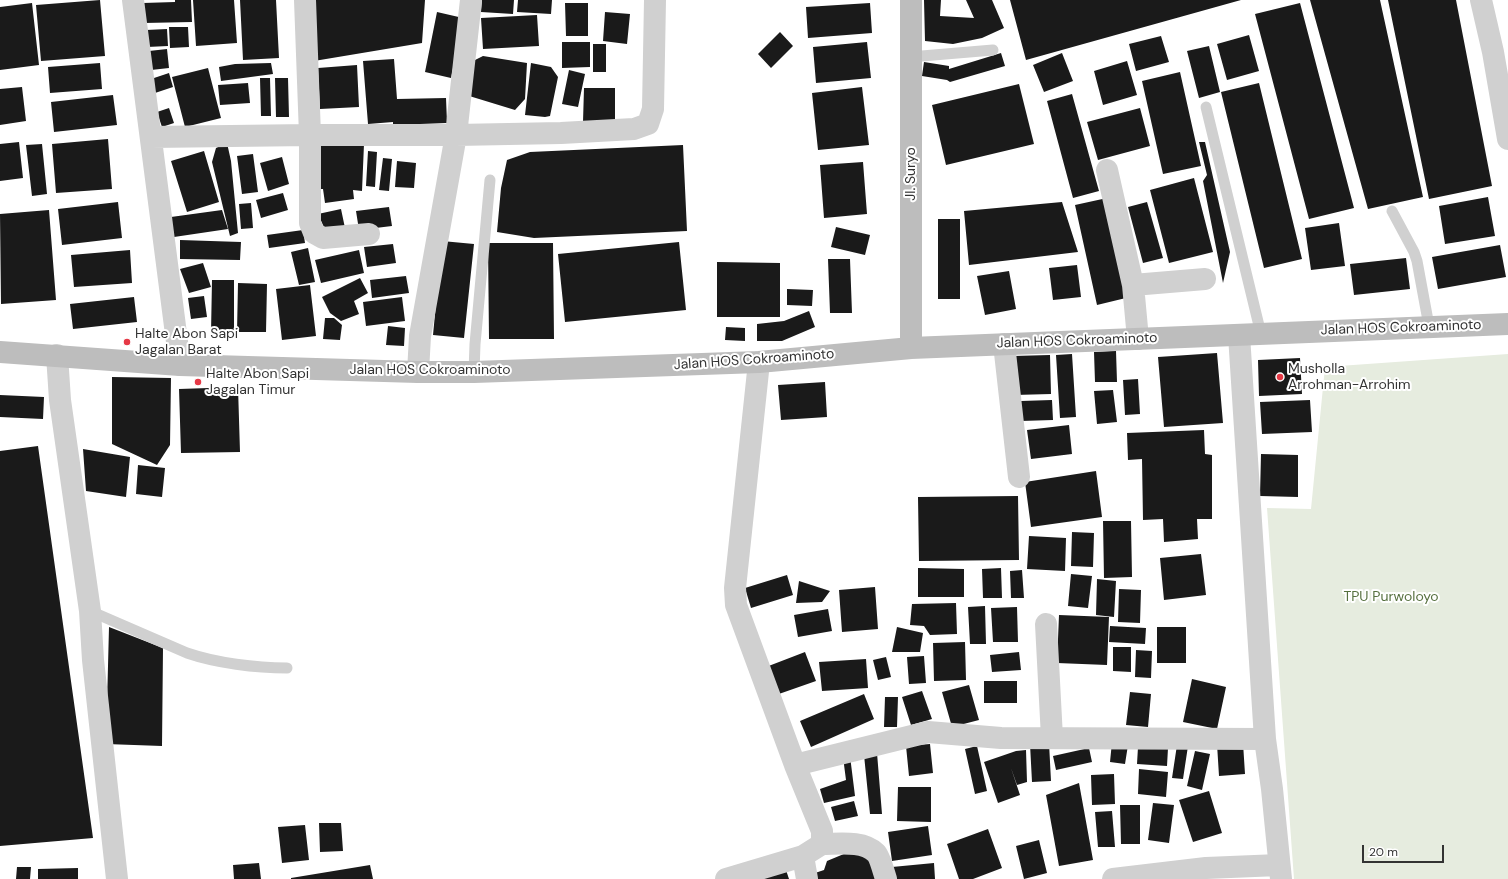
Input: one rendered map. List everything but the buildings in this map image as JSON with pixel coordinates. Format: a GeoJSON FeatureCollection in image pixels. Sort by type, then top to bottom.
{"type":"FeatureCollection","features":[{"type":"Feature","properties":{"kind":"main road","name":"Jl. Suryo"},"geometry":{"type":"LineString","coordinates":[[911,0],[912,348]]}},
{"type":"Feature","properties":{"kind":"main road","name":"Jalan HOS Cokroaminoto"},"geometry":{"type":"LineString","coordinates":[[0,352],[180,365],[418,372],[474,372],[759,362],[912,348],[1508,324]]}},
{"type":"Feature","properties":{"kind":"street"},"geometry":{"type":"LineString","coordinates":[[133,0],[180,365]]}},
{"type":"Feature","properties":{"kind":"street"},"geometry":{"type":"LineString","coordinates":[[305,0],[310,135],[310,222],[314,233],[322,238],[368,234]]}},
{"type":"Feature","properties":{"kind":"street"},"geometry":{"type":"LineString","coordinates":[[418,372],[420,336],[456,135],[471,0]]}},
{"type":"Feature","properties":{"kind":"street"},"geometry":{"type":"LineString","coordinates":[[151,138],[310,135],[456,135],[634,129],[648,124],[653,109],[654,0]]}},
{"type":"Feature","properties":{"kind":"street"},"geometry":{"type":"LineString","coordinates":[[1481,0],[1493,52],[1508,138]]}},
{"type":"Feature","properties":{"kind":"street"},"geometry":{"type":"LineString","coordinates":[[1107,170],[1133,285],[1138,339]]}},
{"type":"Feature","properties":{"kind":"street"},"geometry":{"type":"LineString","coordinates":[[1133,285],[1205,279]]}},
{"type":"Feature","properties":{"kind":"street"},"geometry":{"type":"LineString","coordinates":[[1113,879],[1206,868],[1280,872],[1272,789],[1265,738],[1239,335]]}},
{"type":"Feature","properties":{"kind":"street"},"geometry":{"type":"LineString","coordinates":[[1004,344],[1019,477]]}},
{"type":"Feature","properties":{"kind":"street"},"geometry":{"type":"LineString","coordinates":[[57,355],[60,400],[90,611],[93,660],[117,879]]}},
{"type":"Feature","properties":{"kind":"street"},"geometry":{"type":"LineString","coordinates":[[759,362],[735,588],[736,605],[822,831],[822,844]]}},
{"type":"Feature","properties":{"kind":"street"},"geometry":{"type":"LineString","coordinates":[[1046,624],[1052,738]]}},
{"type":"Feature","properties":{"kind":"street"},"geometry":{"type":"LineString","coordinates":[[796,765],[928,732],[1001,738],[1265,738]]}},
{"type":"Feature","properties":{"kind":"street"},"geometry":{"type":"LineString","coordinates":[[726,879],[803,856],[822,844],[848,844],[865,847],[876,853],[886,879]]}},
{"type":"Feature","properties":{"kind":"street"},"geometry":{"type":"LineString","coordinates":[[803,856],[807,879]]}},
{"type":"Feature","properties":{"kind":"lane"},"geometry":{"type":"LineString","coordinates":[[910,57],[993,50]]}},
{"type":"Feature","properties":{"kind":"lane"},"geometry":{"type":"LineString","coordinates":[[1206,107],[1261,334]]}},
{"type":"Feature","properties":{"kind":"lane"},"geometry":{"type":"LineString","coordinates":[[474,372],[475,344],[490,180]]}},
{"type":"Feature","properties":{"kind":"lane"},"geometry":{"type":"LineString","coordinates":[[1392,211],[1416,257],[1429,326]]}},
{"type":"Feature","properties":{"kind":"lane"},"geometry":{"type":"LineString","coordinates":[[90,611],[202,658],[268,668],[287,668]]}},
{"type":"Feature","properties":{"kind":"green space","name":"TPU Purwoloyo"},"geometry":{"type":"Polygon","coordinates":[[[1508,354],[1508,879],[1294,879],[1267,508],[1311,509],[1325,367],[1508,354]]]}},
{"type":"Feature","properties":{"kind":"place","name":"Halte Abon Sapi Jagalan Barat"},"geometry":{"type":"Point","coordinates":[127,342]}},
{"type":"Feature","properties":{"kind":"place","name":"Musholla Arrohman-Arrohim"},"geometry":{"type":"Point","coordinates":[1280,377]}},
{"type":"Feature","properties":{"kind":"place","name":"Halte Abon Sapi Jagalan Timur"},"geometry":{"type":"Point","coordinates":[198,382]}}]}
